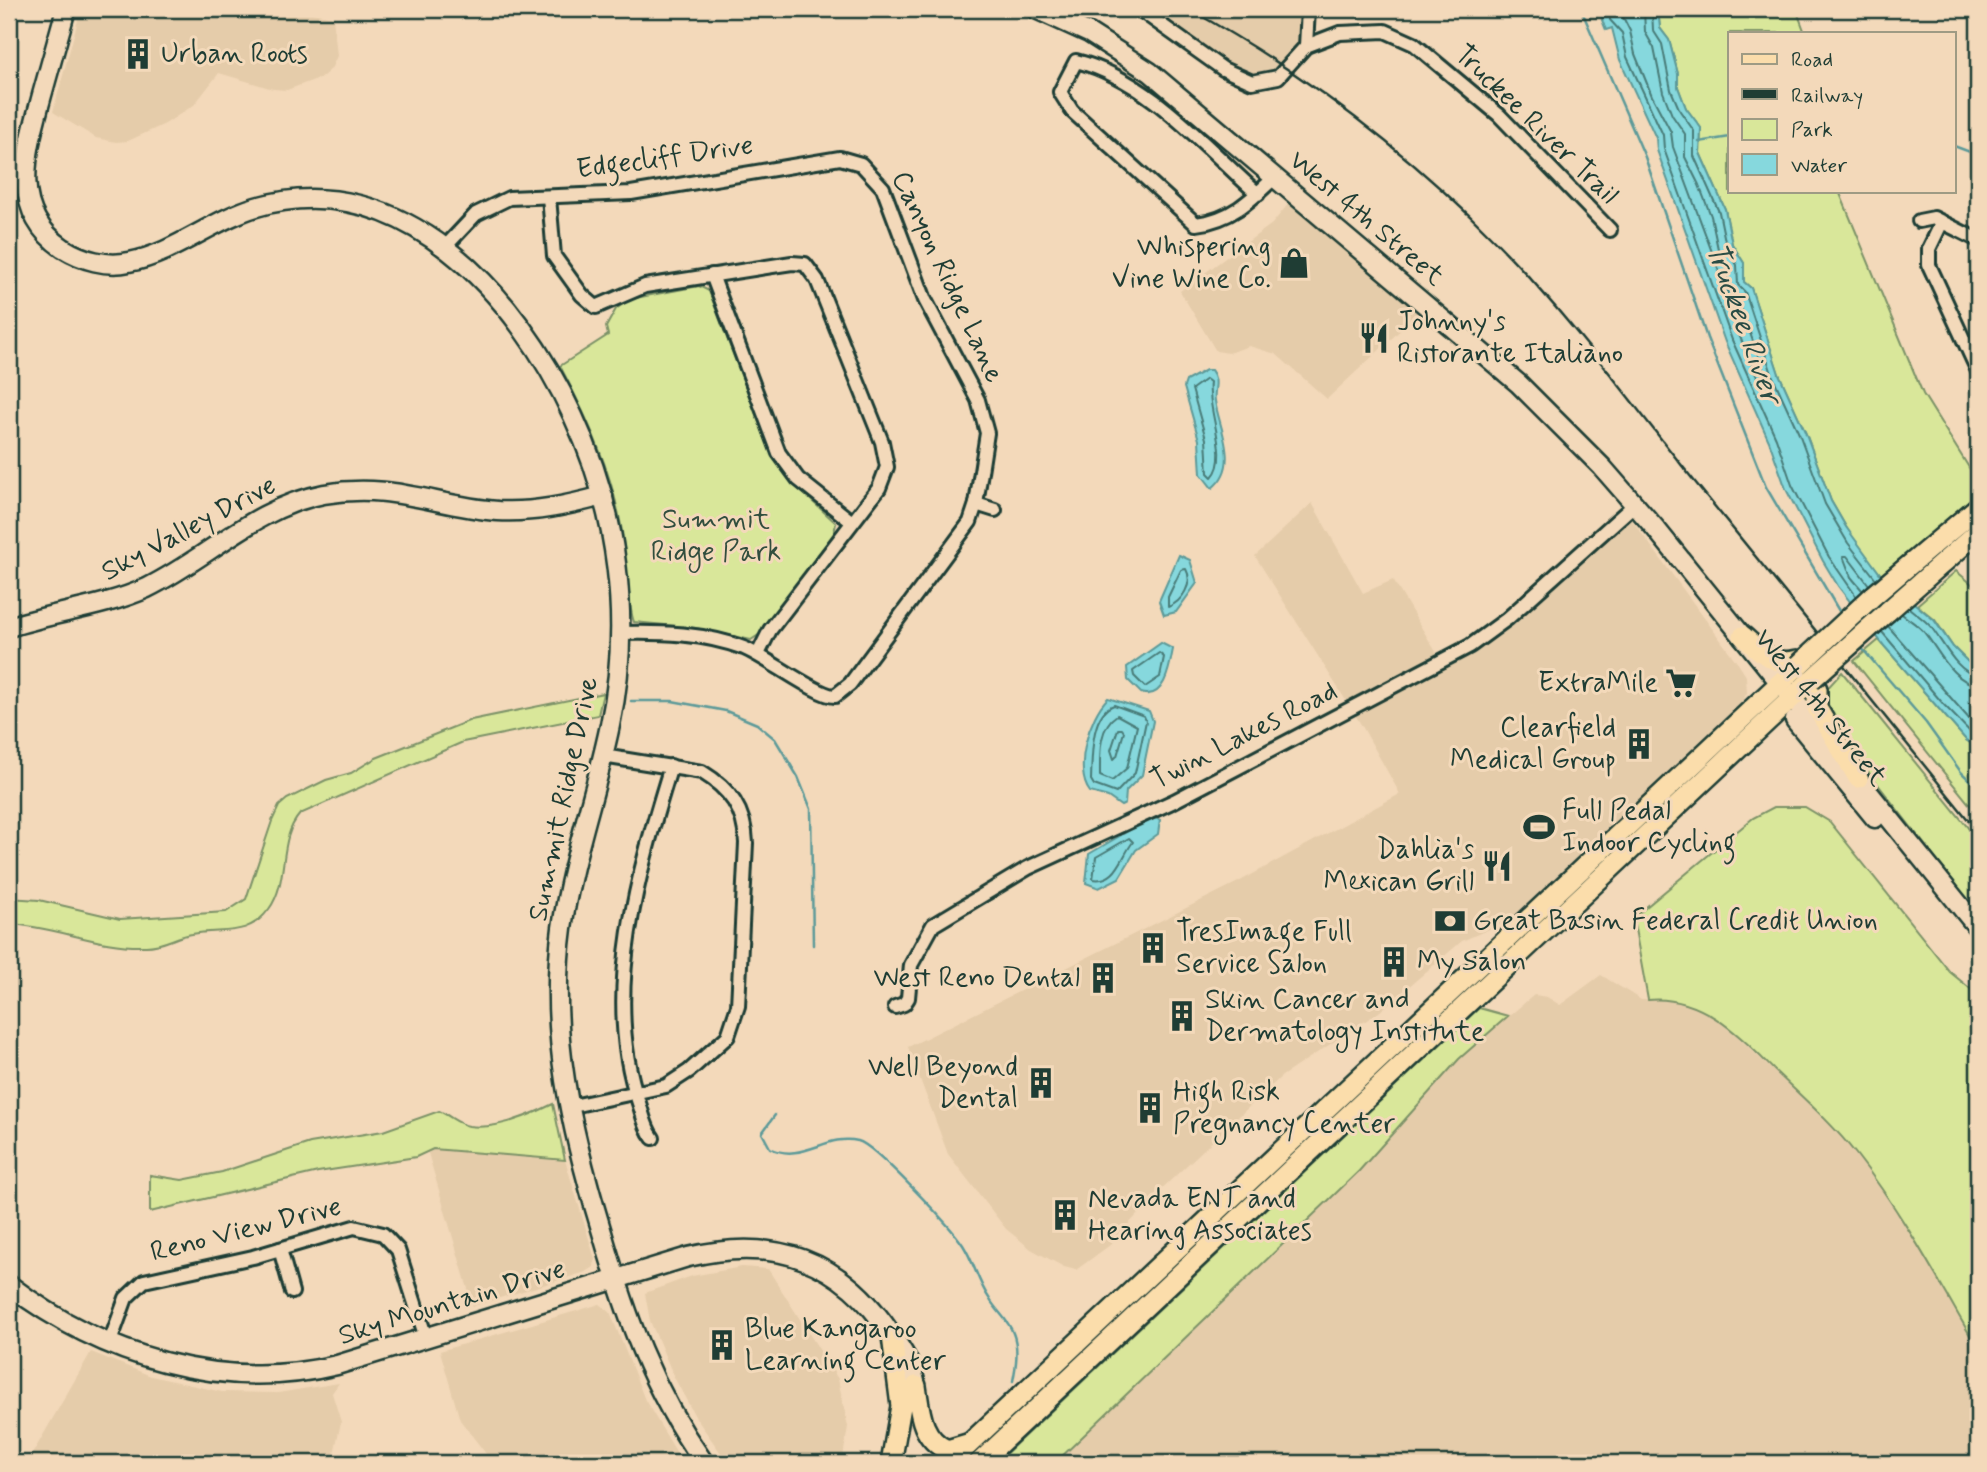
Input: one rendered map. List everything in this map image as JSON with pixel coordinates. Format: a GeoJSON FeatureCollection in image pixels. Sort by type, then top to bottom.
{"type":"FeatureCollection","features":[{"type":"Feature","properties":{"kind":"main road"},"geometry":{"type":"LineString","coordinates":[[1806,674],[1831,636],[1978,507]]}},
{"type":"Feature","properties":{"kind":"main road"},"geometry":{"type":"LineString","coordinates":[[949,1463],[1525,922],[1781,693],[1849,646],[1978,532]]}},
{"type":"Feature","properties":{"kind":"main road"},"geometry":{"type":"LineString","coordinates":[[1743,636],[1769,659],[1806,674],[1817,708],[1858,778]]}},
{"type":"Feature","properties":{"kind":"main road"},"geometry":{"type":"LineString","coordinates":[[979,1463],[1541,936],[1781,693]]}},
{"type":"Feature","properties":{"kind":"main road"},"geometry":{"type":"LineString","coordinates":[[1525,922],[1541,936]]}},
{"type":"Feature","properties":{"kind":"main road"},"geometry":{"type":"LineString","coordinates":[[891,1463],[901,1406],[892,1336]]}},
{"type":"Feature","properties":{"kind":"main road"},"geometry":{"type":"LineString","coordinates":[[916,1386],[921,1420],[926,1431],[940,1447],[947,1450],[962,1448],[981,1433]]}},
{"type":"Feature","properties":{"kind":"street","name":"Summit Ridge Drive"},"geometry":{"type":"LineString","coordinates":[[66,9],[27,149],[24,176],[33,213],[51,237],[63,247],[105,263],[133,262],[244,211],[277,202],[315,198],[348,202],[385,212],[417,228],[445,247],[503,306],[549,370],[586,446],[603,496],[616,559],[620,633],[614,708],[572,873],[562,934],[558,1019],[568,1107],[615,1279],[651,1375],[677,1423],[704,1463]]}},
{"type":"Feature","properties":{"kind":"street","name":"West 4th Street"},"geometry":{"type":"LineString","coordinates":[[1036,9],[1089,33],[1150,72],[1519,383],[1602,467],[1634,505],[1743,636],[1857,797],[1978,931]]}},
{"type":"Feature","properties":{"kind":"street","name":"Truckee River Trail"},"geometry":{"type":"LineString","coordinates":[[1139,9],[1244,81],[1259,82],[1278,77],[1306,47],[1331,35],[1385,31],[1414,44],[1516,131],[1610,230]]}},
{"type":"Feature","properties":{"kind":"street"},"geometry":{"type":"LineString","coordinates":[[1306,47],[1308,9]]}},
{"type":"Feature","properties":{"kind":"street"},"geometry":{"type":"LineString","coordinates":[[1258,194],[1156,103],[1105,68],[1076,61],[1060,92],[1072,111],[1196,224],[1212,222],[1241,209],[1258,194],[1276,176]]}},
{"type":"Feature","properties":{"kind":"street","name":"Edgecliff Drive"},"geometry":{"type":"LineString","coordinates":[[445,247],[479,203],[509,198],[631,193],[827,159],[856,162]]}},
{"type":"Feature","properties":{"kind":"street","name":"Canyon Ridge Lane"},"geometry":{"type":"LineString","coordinates":[[758,654],[822,694],[835,696],[850,684],[948,554],[970,522],[976,504],[987,441],[983,411],[925,300],[883,188],[869,171],[856,162]]}},
{"type":"Feature","properties":{"kind":"street"},"geometry":{"type":"LineString","coordinates":[[549,197],[554,256],[582,295],[596,307],[635,289],[792,263],[805,264],[817,280],[886,455],[884,478],[770,630],[758,654],[699,636],[620,633]]}},
{"type":"Feature","properties":{"kind":"street"},"geometry":{"type":"LineString","coordinates":[[1938,220],[1929,250],[1929,265],[1978,371]]}},
{"type":"Feature","properties":{"kind":"street"},"geometry":{"type":"LineString","coordinates":[[1919,221],[1938,220],[1978,240]]}},
{"type":"Feature","properties":{"kind":"street"},"geometry":{"type":"LineString","coordinates":[[712,275],[779,453],[799,479],[852,522]]}},
{"type":"Feature","properties":{"kind":"street","name":"Sky Valley Drive"},"geometry":{"type":"LineString","coordinates":[[9,627],[128,596],[187,566],[253,520],[281,507],[321,495],[386,490],[482,509],[511,511],[550,508],[603,496]]}},
{"type":"Feature","properties":{"kind":"street"},"geometry":{"type":"LineString","coordinates":[[976,504],[995,510]]}},
{"type":"Feature","properties":{"kind":"street","name":"West 4th Street"},"geometry":{"type":"LineString","coordinates":[[1634,505],[1704,605],[1858,778],[1978,931]]}},
{"type":"Feature","properties":{"kind":"street","name":"Twin Lakes Road"},"geometry":{"type":"LineString","coordinates":[[895,1007],[904,1004],[908,998],[911,965],[933,925],[1028,868],[1174,801],[1470,646],[1507,619],[1634,505]]}},
{"type":"Feature","properties":{"kind":"street"},"geometry":{"type":"LineString","coordinates":[[568,1107],[636,1095],[680,1078],[720,1045],[733,1027],[738,1006],[746,843],[742,815],[736,801],[715,780],[691,769],[603,756]]}},
{"type":"Feature","properties":{"kind":"street"},"geometry":{"type":"LineString","coordinates":[[653,1138],[645,1125],[630,1067],[625,1019],[629,936],[640,878],[671,766]]}},
{"type":"Feature","properties":{"kind":"street","name":"Reno View Drive"},"geometry":{"type":"LineString","coordinates":[[110,1342],[126,1298],[144,1281],[280,1249],[354,1227],[373,1229],[387,1237],[402,1259],[426,1338]]}},
{"type":"Feature","properties":{"kind":"street","name":"Sky Mountain Drive"},"geometry":{"type":"LineString","coordinates":[[9,1285],[38,1306],[110,1342],[184,1368],[261,1376],[328,1367],[715,1251],[746,1248],[773,1250],[809,1261],[838,1277],[866,1299],[907,1356],[916,1386]]}},
{"type":"Feature","properties":{"kind":"street"},"geometry":{"type":"LineString","coordinates":[[280,1249],[292,1292]]}},
{"type":"Feature","properties":{"kind":"shaded area"},"geometry":{"type":"Polygon","coordinates":[[[81,9],[291,9],[333,17],[337,56],[331,69],[322,77],[287,90],[273,89],[219,73],[194,105],[165,124],[128,141],[116,142],[96,138],[53,112],[81,9]]]}},
{"type":"Feature","properties":{"kind":"shaded area"},"geometry":{"type":"Polygon","coordinates":[[[1149,9],[1303,9],[1301,44],[1280,70],[1257,76],[1245,75],[1227,67],[1149,9]]]}},
{"type":"Feature","properties":{"kind":"shaded area"},"geometry":{"type":"Polygon","coordinates":[[[1289,203],[1420,312],[1327,399],[1276,354],[1249,346],[1229,353],[1216,351],[1180,291],[1272,224],[1289,203]]]}},
{"type":"Feature","properties":{"kind":"shaded area"},"geometry":{"type":"Polygon","coordinates":[[[1312,503],[1363,593],[1393,580],[1442,662],[1459,653],[1626,512],[1739,665],[1746,676],[1747,693],[1742,702],[1510,920],[1462,941],[1379,1012],[1282,1076],[1155,1195],[1110,1245],[1076,1270],[1064,1267],[1031,1249],[1006,1229],[948,1154],[908,1047],[1242,880],[1400,794],[1362,726],[1255,556],[1312,503]]]}},
{"type":"Feature","properties":{"kind":"shaded area"},"geometry":{"type":"Polygon","coordinates":[[[1601,975],[1641,1000],[1677,1000],[1694,1006],[1723,1023],[1838,1132],[1857,1154],[1906,1223],[1978,1349],[1978,1463],[1055,1463],[1359,1171],[1459,1058],[1534,995],[1547,997],[1560,1005],[1601,975]]]}},
{"type":"Feature","properties":{"kind":"shaded area"},"geometry":{"type":"Polygon","coordinates":[[[433,1149],[565,1160],[595,1259],[594,1267],[586,1272],[473,1306],[428,1153],[433,1149]]]}},
{"type":"Feature","properties":{"kind":"shaded area"},"geometry":{"type":"Polygon","coordinates":[[[742,1267],[768,1269],[838,1379],[848,1427],[842,1463],[728,1463],[696,1418],[675,1379],[650,1321],[645,1293],[692,1276],[742,1267]]]}},
{"type":"Feature","properties":{"kind":"shaded area"},"geometry":{"type":"Polygon","coordinates":[[[600,1304],[610,1312],[645,1400],[683,1463],[493,1463],[460,1420],[440,1351],[600,1304]]]}},
{"type":"Feature","properties":{"kind":"shaded area"},"geometry":{"type":"Polygon","coordinates":[[[91,1352],[151,1376],[222,1392],[278,1393],[339,1383],[332,1393],[341,1422],[332,1463],[27,1463],[91,1352]]]}},
{"type":"Feature","properties":{"kind":"green space"},"geometry":{"type":"Polygon","coordinates":[[[1658,9],[1796,9],[1805,32],[1728,32],[1728,192],[1839,192],[1923,394],[1978,482],[1978,494],[1881,575],[1853,539],[1831,501],[1806,434],[1779,374],[1751,288],[1744,282],[1744,263],[1732,244],[1725,209],[1700,153],[1701,128],[1686,108],[1678,87],[1678,74],[1669,40],[1660,28],[1658,9]]]}},
{"type":"Feature","properties":{"kind":"green space","name":"Summit Ridge Park"},"geometry":{"type":"Polygon","coordinates":[[[699,286],[709,291],[772,456],[790,481],[836,523],[834,533],[760,634],[751,640],[696,628],[634,622],[623,536],[611,484],[589,424],[560,366],[608,335],[606,327],[616,309],[630,299],[699,286]]]}},
{"type":"Feature","properties":{"kind":"green space"},"geometry":{"type":"Polygon","coordinates":[[[1956,571],[1978,589],[1978,672],[1953,647],[1935,620],[1917,605],[1956,571]]]}},
{"type":"Feature","properties":{"kind":"green space"},"geometry":{"type":"Polygon","coordinates":[[[1879,640],[1966,740],[1978,748],[1978,815],[1854,661],[1879,640]]]}},
{"type":"Feature","properties":{"kind":"green space"},"geometry":{"type":"Polygon","coordinates":[[[1842,672],[1978,840],[1978,913],[1866,769],[1827,711],[1824,692],[1842,672]]]}},
{"type":"Feature","properties":{"kind":"green space"},"geometry":{"type":"Polygon","coordinates":[[[603,693],[598,715],[463,742],[300,814],[288,836],[275,898],[261,918],[244,928],[186,935],[152,946],[129,946],[9,924],[9,898],[39,900],[120,919],[226,912],[246,899],[272,821],[279,806],[287,799],[326,780],[351,773],[376,758],[471,720],[603,693]]]}},
{"type":"Feature","properties":{"kind":"green space"},"geometry":{"type":"Polygon","coordinates":[[[1774,807],[1805,807],[1830,822],[1950,972],[1978,995],[1978,1349],[1890,1201],[1837,1132],[1747,1044],[1718,1020],[1686,1004],[1648,1000],[1633,918],[1753,818],[1774,807]]]}},
{"type":"Feature","properties":{"kind":"green space"},"geometry":{"type":"Polygon","coordinates":[[[1479,1008],[1508,1016],[1459,1059],[1359,1171],[1055,1463],[996,1463],[1479,1008]]]}},
{"type":"Feature","properties":{"kind":"green space"},"geometry":{"type":"Polygon","coordinates":[[[553,1104],[565,1160],[433,1149],[416,1157],[318,1172],[150,1212],[150,1175],[182,1180],[222,1172],[310,1143],[383,1131],[439,1111],[465,1125],[479,1127],[512,1121],[553,1104]]]}},
{"type":"Feature","properties":{"kind":"water","name":"Truckee River"},"geometry":{"type":"Polygon","coordinates":[[[1603,9],[1658,9],[1660,28],[1669,40],[1678,74],[1678,87],[1686,108],[1701,128],[1700,153],[1725,209],[1732,244],[1744,263],[1744,282],[1751,288],[1779,374],[1806,434],[1831,501],[1846,527],[1881,575],[1934,620],[1953,647],[1978,672],[1978,748],[1966,740],[1885,647],[1838,586],[1786,489],[1769,441],[1725,342],[1657,150],[1656,138],[1620,60],[1612,28],[1606,30],[1602,20],[1603,9]]]}},
{"type":"Feature","properties":{"kind":"water"},"geometry":{"type":"Polygon","coordinates":[[[1211,370],[1216,381],[1215,401],[1227,458],[1221,479],[1212,488],[1201,474],[1199,440],[1184,387],[1186,381],[1211,370]]]}},
{"type":"Feature","properties":{"kind":"water"},"geometry":{"type":"Polygon","coordinates":[[[1179,555],[1190,560],[1197,583],[1176,612],[1164,615],[1159,601],[1179,555]]]}},
{"type":"Feature","properties":{"kind":"water"},"geometry":{"type":"Polygon","coordinates":[[[1161,643],[1173,649],[1165,680],[1156,692],[1141,693],[1128,680],[1127,667],[1161,643]]]}},
{"type":"Feature","properties":{"kind":"water"},"geometry":{"type":"Polygon","coordinates":[[[1108,698],[1149,711],[1153,721],[1142,775],[1126,791],[1125,804],[1121,806],[1108,797],[1090,792],[1083,771],[1089,730],[1108,698]]]}},
{"type":"Feature","properties":{"kind":"water"},"geometry":{"type":"Polygon","coordinates":[[[1152,817],[1160,820],[1158,834],[1136,850],[1119,878],[1099,888],[1086,883],[1089,854],[1152,817]]]}},
{"type":"Feature","properties":{"kind":"waterway"},"geometry":{"type":"LineString","coordinates":[[1581,9],[1645,157],[1707,338],[1766,487],[1842,616]]}},
{"type":"Feature","properties":{"kind":"waterway"},"geometry":{"type":"LineString","coordinates":[[1699,142],[1728,137]]}},
{"type":"Feature","properties":{"kind":"waterway"},"geometry":{"type":"LineString","coordinates":[[1955,146],[1978,155]]}},
{"type":"Feature","properties":{"kind":"waterway"},"geometry":{"type":"LineString","coordinates":[[1860,646],[1926,723],[1961,772],[1978,788]]}},
{"type":"Feature","properties":{"kind":"waterway"},"geometry":{"type":"LineString","coordinates":[[631,701],[672,701],[726,711],[757,724],[775,739],[798,777],[811,809],[813,945]]}},
{"type":"Feature","properties":{"kind":"waterway"},"geometry":{"type":"LineString","coordinates":[[775,1115],[762,1133],[770,1148],[793,1153],[835,1141],[858,1141],[896,1171],[944,1222],[963,1245],[985,1292],[1013,1333],[1016,1351],[1013,1381]]}},
{"type":"Feature","properties":{"kind":"railway"},"geometry":{"type":"LineString","coordinates":[[1189,9],[1272,59],[1351,114],[1426,175],[1523,270],[1574,329],[1978,832]]}},
{"type":"Feature","properties":{"kind":"place","name":"Urban Roots"},"geometry":{"type":"Point","coordinates":[138,54]}},
{"type":"Feature","properties":{"kind":"place","name":"Whispering Vine Wine Co."},"geometry":{"type":"Point","coordinates":[1294,263]}},
{"type":"Feature","properties":{"kind":"place","name":"Johnny's Ristorante Italiano"},"geometry":{"type":"Point","coordinates":[1374,338]}},
{"type":"Feature","properties":{"kind":"place","name":"ExtraMile"},"geometry":{"type":"Point","coordinates":[1681,683]}},
{"type":"Feature","properties":{"kind":"place","name":"Clearfield Medical Group"},"geometry":{"type":"Point","coordinates":[1639,744]}},
{"type":"Feature","properties":{"kind":"place","name":"Full Pedal Indoor Cycling"},"geometry":{"type":"Point","coordinates":[1539,827]}},
{"type":"Feature","properties":{"kind":"place","name":"Dahlia's Mexican Grill"},"geometry":{"type":"Point","coordinates":[1497,866]}},
{"type":"Feature","properties":{"kind":"place","name":"Great Basin Federal Credit Union"},"geometry":{"type":"Point","coordinates":[1450,921]}},
{"type":"Feature","properties":{"kind":"place","name":"TresImage Full Service Salon"},"geometry":{"type":"Point","coordinates":[1153,948]}},
{"type":"Feature","properties":{"kind":"place","name":"My Salon"},"geometry":{"type":"Point","coordinates":[1394,962]}},
{"type":"Feature","properties":{"kind":"place","name":"West Reno Dental"},"geometry":{"type":"Point","coordinates":[1103,978]}},
{"type":"Feature","properties":{"kind":"place","name":"Skin Cancer and Dermatology Institute"},"geometry":{"type":"Point","coordinates":[1182,1016]}},
{"type":"Feature","properties":{"kind":"place","name":"Well Beyond Dental"},"geometry":{"type":"Point","coordinates":[1041,1083]}},
{"type":"Feature","properties":{"kind":"place","name":"High Risk Pregnancy Center"},"geometry":{"type":"Point","coordinates":[1150,1108]}},
{"type":"Feature","properties":{"kind":"place","name":"Nevada ENT and Hearing Associates"},"geometry":{"type":"Point","coordinates":[1065,1215]}},
{"type":"Feature","properties":{"kind":"place","name":"Blue Kangaroo Learning Center"},"geometry":{"type":"Point","coordinates":[722,1345]}}]}
